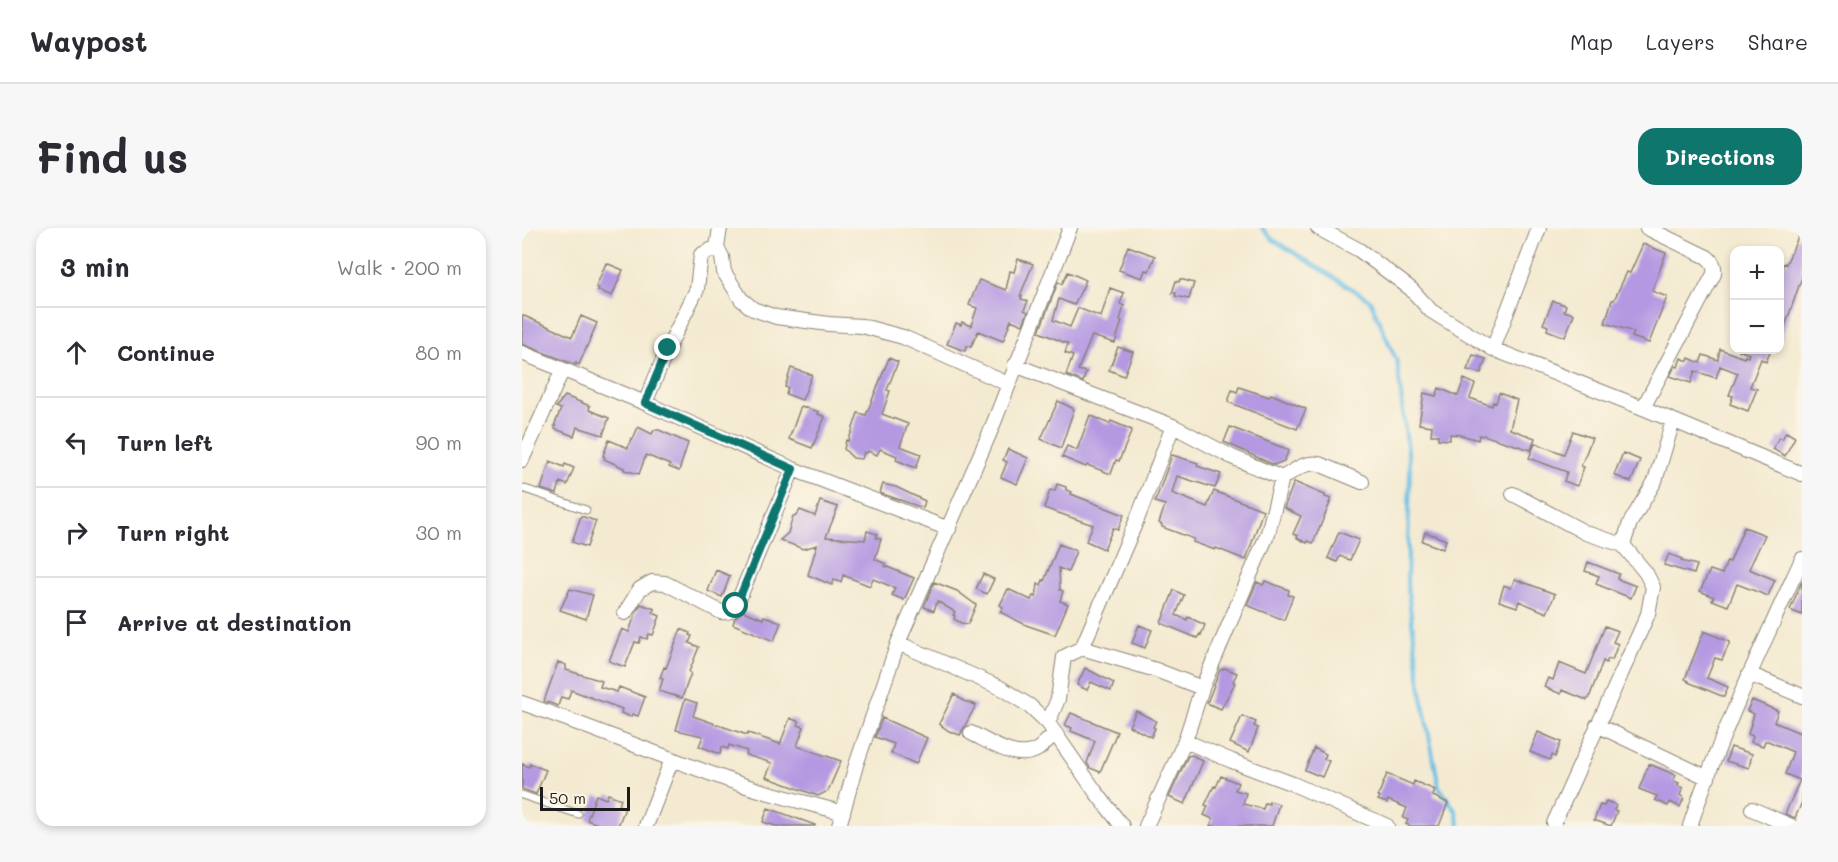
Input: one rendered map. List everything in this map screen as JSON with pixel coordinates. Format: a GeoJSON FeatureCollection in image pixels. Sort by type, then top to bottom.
{"type":"FeatureCollection","features":[{"type":"Feature","properties":{"kind":"street"},"geometry":{"type":"LineString","coordinates":[[720,228],[717,248],[722,257],[724,272],[741,299],[753,309],[776,317],[862,326],[903,337],[1008,384]]}},
{"type":"Feature","properties":{"kind":"street"},"geometry":{"type":"LineString","coordinates":[[522,703],[841,820],[856,765],[898,644],[991,430],[1070,228]]}},
{"type":"Feature","properties":{"kind":"street"},"geometry":{"type":"LineString","coordinates":[[1318,228],[1359,250],[1411,289],[1431,311],[1492,348],[1802,474]]}},
{"type":"Feature","properties":{"kind":"street"},"geometry":{"type":"LineString","coordinates":[[1492,348],[1539,228]]}},
{"type":"Feature","properties":{"kind":"street"},"geometry":{"type":"LineString","coordinates":[[1643,408],[1714,274],[1715,267],[1713,261],[1707,257],[1647,228]]}},
{"type":"Feature","properties":{"kind":"street"},"geometry":{"type":"LineString","coordinates":[[645,403],[668,348],[697,289],[701,255],[717,248]]}},
{"type":"Feature","properties":{"kind":"street"},"geometry":{"type":"LineString","coordinates":[[522,353],[645,403],[793,469],[949,529]]}},
{"type":"Feature","properties":{"kind":"street"},"geometry":{"type":"LineString","coordinates":[[1015,365],[1173,426],[1232,457],[1282,478]]}},
{"type":"Feature","properties":{"kind":"street"},"geometry":{"type":"LineString","coordinates":[[522,460],[562,370]]}},
{"type":"Feature","properties":{"kind":"street"},"geometry":{"type":"LineString","coordinates":[[1623,545],[1630,523],[1655,481],[1673,421]]}},
{"type":"Feature","properties":{"kind":"street"},"geometry":{"type":"LineString","coordinates":[[970,733],[1014,753],[1026,754],[1039,749],[1047,739],[1052,728],[1064,657],[1082,648],[1138,518],[1173,426]]}},
{"type":"Feature","properties":{"kind":"street"},"geometry":{"type":"LineString","coordinates":[[1146,826],[1185,741],[1202,688],[1268,533],[1282,478],[1312,462],[1362,482]]}},
{"type":"Feature","properties":{"kind":"street"},"geometry":{"type":"LineString","coordinates":[[625,613],[640,589],[652,582],[665,583],[721,612],[727,613],[732,610],[736,606],[793,469]]}},
{"type":"Feature","properties":{"kind":"street"},"geometry":{"type":"LineString","coordinates":[[1513,494],[1586,533],[1623,545],[1646,573],[1653,587],[1648,614],[1554,823]]}},
{"type":"Feature","properties":{"kind":"street"},"geometry":{"type":"LineString","coordinates":[[1690,826],[1749,674],[1802,559]]}},
{"type":"Feature","properties":{"kind":"street"},"geometry":{"type":"LineString","coordinates":[[898,644],[999,687],[1030,706],[1052,728],[1122,826]]}},
{"type":"Feature","properties":{"kind":"street"},"geometry":{"type":"LineString","coordinates":[[1082,648],[1156,670],[1202,688]]}},
{"type":"Feature","properties":{"kind":"street"},"geometry":{"type":"LineString","coordinates":[[1749,674],[1802,696]]}},
{"type":"Feature","properties":{"kind":"street"},"geometry":{"type":"LineString","coordinates":[[1597,725],[1708,778]]}},
{"type":"Feature","properties":{"kind":"street"},"geometry":{"type":"LineString","coordinates":[[1185,741],[1293,784],[1387,826]]}},
{"type":"Feature","properties":{"kind":"street"},"geometry":{"type":"LineString","coordinates":[[646,826],[672,759]]}},
{"type":"Feature","properties":{"kind":"street"},"geometry":{"type":"LineString","coordinates":[[1752,809],[1791,826]]}},
{"type":"Feature","properties":{"kind":"lane"},"geometry":{"type":"LineString","coordinates":[[522,488],[586,510]]}},
{"type":"Feature","properties":{"kind":"lane"},"geometry":{"type":"LineString","coordinates":[[522,795],[578,814]]}},
{"type":"Feature","properties":{"kind":"building"},"geometry":{"type":"Polygon","coordinates":[[[1802,229],[1802,277],[1784,329],[1784,263],[1786,264],[1802,229]]]}},
{"type":"Feature","properties":{"kind":"building"},"geometry":{"type":"Polygon","coordinates":[[[1643,244],[1666,253],[1652,291],[1667,297],[1649,343],[1632,337],[1634,332],[1605,323],[1612,300],[1627,272],[1630,273],[1643,244]]]}},
{"type":"Feature","properties":{"kind":"building"},"geometry":{"type":"Polygon","coordinates":[[[1128,246],[1155,256],[1149,271],[1145,270],[1142,278],[1119,270],[1128,246]]]}},
{"type":"Feature","properties":{"kind":"building"},"geometry":{"type":"Polygon","coordinates":[[[1018,259],[1033,264],[1020,296],[1022,296],[1021,299],[1028,301],[1024,310],[1028,312],[1023,325],[1011,320],[1003,341],[978,331],[971,347],[967,346],[965,351],[947,344],[956,323],[961,325],[962,322],[971,326],[977,308],[969,305],[979,280],[1006,290],[1010,271],[1014,272],[1018,259]]]}},
{"type":"Feature","properties":{"kind":"building"},"geometry":{"type":"Polygon","coordinates":[[[606,263],[623,270],[612,296],[596,287],[606,263]]]}},
{"type":"Feature","properties":{"kind":"building"},"geometry":{"type":"Polygon","coordinates":[[[1068,272],[1086,280],[1074,305],[1059,299],[1053,320],[1070,327],[1078,308],[1101,317],[1110,288],[1124,293],[1120,304],[1124,306],[1120,320],[1122,321],[1115,343],[1092,336],[1078,370],[1086,372],[1083,382],[1066,375],[1073,356],[1065,353],[1068,344],[1039,332],[1058,282],[1062,284],[1068,272]]]}},
{"type":"Feature","properties":{"kind":"building"},"geometry":{"type":"Polygon","coordinates":[[[1180,279],[1194,283],[1189,299],[1175,296],[1176,293],[1172,293],[1176,281],[1179,282],[1180,279]]]}},
{"type":"Feature","properties":{"kind":"building"},"geometry":{"type":"Polygon","coordinates":[[[1553,301],[1566,305],[1564,311],[1574,314],[1565,337],[1547,330],[1548,326],[1543,324],[1553,301]]]}},
{"type":"Feature","properties":{"kind":"building"},"geometry":{"type":"Polygon","coordinates":[[[522,315],[572,337],[581,316],[597,323],[579,365],[522,344],[522,315]]]}},
{"type":"Feature","properties":{"kind":"building"},"geometry":{"type":"Polygon","coordinates":[[[1118,347],[1133,352],[1124,376],[1109,370],[1118,347]]]}},
{"type":"Feature","properties":{"kind":"building"},"geometry":{"type":"Polygon","coordinates":[[[1720,349],[1744,358],[1749,354],[1769,354],[1766,362],[1761,359],[1750,387],[1757,389],[1748,411],[1730,404],[1733,396],[1729,395],[1738,373],[1720,366],[1716,378],[1695,371],[1691,383],[1670,376],[1675,366],[1678,367],[1681,358],[1688,361],[1689,358],[1700,363],[1703,355],[1718,360],[1720,349]]]}},
{"type":"Feature","properties":{"kind":"building"},"geometry":{"type":"Polygon","coordinates":[[[1473,355],[1486,359],[1481,373],[1467,370],[1473,355]]]}},
{"type":"Feature","properties":{"kind":"building"},"geometry":{"type":"Polygon","coordinates":[[[889,358],[898,362],[887,390],[890,391],[882,414],[908,424],[900,446],[921,454],[916,468],[896,460],[897,456],[880,449],[877,455],[868,451],[864,452],[862,459],[853,458],[844,449],[858,413],[866,415],[889,358]]]}},
{"type":"Feature","properties":{"kind":"building"},"geometry":{"type":"Polygon","coordinates":[[[791,368],[812,375],[802,400],[786,394],[788,388],[785,387],[791,368]]]}},
{"type":"Feature","properties":{"kind":"building"},"geometry":{"type":"Polygon","coordinates":[[[1464,379],[1475,384],[1470,398],[1492,406],[1493,402],[1496,403],[1499,393],[1517,400],[1510,429],[1535,438],[1531,450],[1483,435],[1479,435],[1478,440],[1450,434],[1450,440],[1438,439],[1438,435],[1431,435],[1432,426],[1419,424],[1424,393],[1436,396],[1439,388],[1458,396],[1464,379]]]}},
{"type":"Feature","properties":{"kind":"building"},"geometry":{"type":"Polygon","coordinates":[[[1239,387],[1269,397],[1271,394],[1306,409],[1297,429],[1228,402],[1232,390],[1237,392],[1239,387]]]}},
{"type":"Feature","properties":{"kind":"building"},"geometry":{"type":"Polygon","coordinates":[[[565,396],[590,406],[589,410],[609,418],[603,435],[577,427],[574,436],[555,429],[556,426],[554,426],[561,409],[556,407],[565,396]]]}},
{"type":"Feature","properties":{"kind":"building"},"geometry":{"type":"Polygon","coordinates":[[[1058,401],[1074,409],[1061,448],[1041,439],[1058,401]]]}},
{"type":"Feature","properties":{"kind":"building"},"geometry":{"type":"Polygon","coordinates":[[[801,406],[819,412],[818,414],[825,417],[812,448],[789,439],[801,406]]]}},
{"type":"Feature","properties":{"kind":"building"},"geometry":{"type":"Polygon","coordinates":[[[1090,415],[1109,424],[1111,421],[1132,430],[1111,474],[1062,457],[1067,446],[1077,450],[1090,415]]]}},
{"type":"Feature","properties":{"kind":"building"},"geometry":{"type":"Polygon","coordinates":[[[638,427],[652,434],[654,430],[659,430],[688,443],[679,471],[646,455],[639,474],[624,470],[604,459],[609,440],[628,448],[638,427]]]}},
{"type":"Feature","properties":{"kind":"building"},"geometry":{"type":"Polygon","coordinates":[[[1230,427],[1289,450],[1284,461],[1274,465],[1224,442],[1230,427]]]}},
{"type":"Feature","properties":{"kind":"building"},"geometry":{"type":"Polygon","coordinates":[[[1573,431],[1592,438],[1581,466],[1584,467],[1577,486],[1564,481],[1567,472],[1529,458],[1535,443],[1564,454],[1573,431]]]}},
{"type":"Feature","properties":{"kind":"building"},"geometry":{"type":"Polygon","coordinates":[[[1786,432],[1795,437],[1785,456],[1773,449],[1779,437],[1782,439],[1786,432]]]}},
{"type":"Feature","properties":{"kind":"building"},"geometry":{"type":"Polygon","coordinates":[[[1008,449],[1028,458],[1017,484],[1001,477],[1007,462],[1003,460],[1008,449]]]}},
{"type":"Feature","properties":{"kind":"building"},"geometry":{"type":"Polygon","coordinates":[[[1623,453],[1640,460],[1631,482],[1614,475],[1623,453]]]}},
{"type":"Feature","properties":{"kind":"building"},"geometry":{"type":"Polygon","coordinates":[[[1172,455],[1198,463],[1197,466],[1221,474],[1215,488],[1177,476],[1172,493],[1207,507],[1214,491],[1263,510],[1246,560],[1193,542],[1194,539],[1162,527],[1159,523],[1165,505],[1155,502],[1172,455]]]}},
{"type":"Feature","properties":{"kind":"building"},"geometry":{"type":"Polygon","coordinates":[[[550,461],[564,467],[565,464],[574,468],[567,485],[560,482],[557,494],[541,489],[550,461]]]}},
{"type":"Feature","properties":{"kind":"building"},"geometry":{"type":"Polygon","coordinates":[[[1294,482],[1331,499],[1313,543],[1308,541],[1307,543],[1293,534],[1301,516],[1284,508],[1294,482]]]}},
{"type":"Feature","properties":{"kind":"building"},"geometry":{"type":"Polygon","coordinates":[[[883,484],[896,487],[925,501],[923,508],[880,493],[883,484]]]}},
{"type":"Feature","properties":{"kind":"building"},"geometry":{"type":"Polygon","coordinates":[[[1057,484],[1066,487],[1066,490],[1072,492],[1071,494],[1124,515],[1118,530],[1113,528],[1104,549],[1086,541],[1093,525],[1044,508],[1050,490],[1055,491],[1057,484]]]}},
{"type":"Feature","properties":{"kind":"building"},"geometry":{"type":"Polygon","coordinates":[[[820,501],[838,507],[826,537],[865,540],[867,531],[877,534],[876,538],[881,539],[875,559],[886,564],[885,566],[914,578],[904,600],[892,595],[895,588],[873,579],[870,586],[843,575],[841,582],[834,580],[832,585],[808,575],[817,545],[803,549],[780,540],[788,533],[793,516],[797,515],[800,510],[815,516],[820,501]]]}},
{"type":"Feature","properties":{"kind":"building"},"geometry":{"type":"Polygon","coordinates":[[[581,516],[596,521],[587,547],[572,542],[581,516]]]}},
{"type":"Feature","properties":{"kind":"building"},"geometry":{"type":"Polygon","coordinates":[[[1744,527],[1765,535],[1749,569],[1775,580],[1768,596],[1737,584],[1728,606],[1712,600],[1714,597],[1700,591],[1710,570],[1722,574],[1727,561],[1730,562],[1744,527]]]}},
{"type":"Feature","properties":{"kind":"building"},"geometry":{"type":"Polygon","coordinates":[[[1339,532],[1359,540],[1350,560],[1340,556],[1337,562],[1328,558],[1339,532]]]}},
{"type":"Feature","properties":{"kind":"building"},"geometry":{"type":"Polygon","coordinates":[[[1425,532],[1446,540],[1443,549],[1422,541],[1425,532]]]}},
{"type":"Feature","properties":{"kind":"building"},"geometry":{"type":"Polygon","coordinates":[[[1059,544],[1076,551],[1068,572],[1059,568],[1060,590],[1063,591],[1060,601],[1068,604],[1055,635],[1026,625],[1000,612],[1003,607],[1000,605],[1008,589],[1031,600],[1033,596],[1036,597],[1038,584],[1041,585],[1044,581],[1059,544]]]}},
{"type":"Feature","properties":{"kind":"building"},"geometry":{"type":"Polygon","coordinates":[[[1669,554],[1682,559],[1681,561],[1697,565],[1694,574],[1664,565],[1669,554]]]}},
{"type":"Feature","properties":{"kind":"building"},"geometry":{"type":"Polygon","coordinates":[[[1588,562],[1619,574],[1617,579],[1636,586],[1631,598],[1596,584],[1599,576],[1585,571],[1588,562]]]}},
{"type":"Feature","properties":{"kind":"building"},"geometry":{"type":"Polygon","coordinates":[[[716,570],[730,576],[722,597],[708,591],[716,570]]]}},
{"type":"Feature","properties":{"kind":"building"},"geometry":{"type":"Polygon","coordinates":[[[983,574],[994,579],[987,594],[976,589],[983,574]]]}},
{"type":"Feature","properties":{"kind":"building"},"geometry":{"type":"Polygon","coordinates":[[[1515,579],[1555,594],[1547,613],[1519,601],[1517,607],[1499,601],[1504,585],[1511,588],[1515,579]]]}},
{"type":"Feature","properties":{"kind":"building"},"geometry":{"type":"Polygon","coordinates":[[[1265,581],[1289,590],[1288,595],[1293,596],[1284,620],[1247,605],[1257,582],[1263,585],[1265,581]]]}},
{"type":"Feature","properties":{"kind":"building"},"geometry":{"type":"Polygon","coordinates":[[[1802,581],[1802,615],[1790,610],[1802,581]]]}},
{"type":"Feature","properties":{"kind":"building"},"geometry":{"type":"Polygon","coordinates":[[[934,582],[957,591],[976,605],[968,624],[954,619],[955,612],[937,601],[934,611],[924,607],[934,582]]]}},
{"type":"Feature","properties":{"kind":"building"},"geometry":{"type":"Polygon","coordinates":[[[570,589],[593,595],[586,619],[560,610],[570,589]]]}},
{"type":"Feature","properties":{"kind":"building"},"geometry":{"type":"Polygon","coordinates":[[[1174,590],[1184,595],[1176,615],[1187,620],[1188,617],[1205,625],[1201,635],[1197,638],[1161,623],[1174,590]]]}},
{"type":"Feature","properties":{"kind":"building"},"geometry":{"type":"Polygon","coordinates":[[[641,604],[655,609],[653,613],[660,616],[653,635],[649,634],[647,639],[641,637],[639,643],[635,642],[625,667],[609,661],[622,629],[629,632],[641,604]]]}},
{"type":"Feature","properties":{"kind":"building"},"geometry":{"type":"Polygon","coordinates":[[[743,611],[763,619],[764,616],[781,622],[774,641],[733,624],[735,618],[743,611]]]}},
{"type":"Feature","properties":{"kind":"building"},"geometry":{"type":"Polygon","coordinates":[[[1139,625],[1152,630],[1145,648],[1132,643],[1139,625]]]}},
{"type":"Feature","properties":{"kind":"building"},"geometry":{"type":"Polygon","coordinates":[[[1605,626],[1618,631],[1613,642],[1618,644],[1612,660],[1608,659],[1606,663],[1603,661],[1587,700],[1562,690],[1561,694],[1544,687],[1548,678],[1553,680],[1559,663],[1586,674],[1605,626]]]}},
{"type":"Feature","properties":{"kind":"building"},"geometry":{"type":"Polygon","coordinates":[[[681,629],[692,636],[689,643],[699,647],[682,698],[659,691],[663,679],[660,678],[681,629]]]}},
{"type":"Feature","properties":{"kind":"building"},"geometry":{"type":"Polygon","coordinates":[[[1704,631],[1730,642],[1722,660],[1715,658],[1707,678],[1728,687],[1724,697],[1685,679],[1704,631]]]}},
{"type":"Feature","properties":{"kind":"building"},"geometry":{"type":"Polygon","coordinates":[[[558,662],[566,665],[566,670],[602,681],[600,687],[617,692],[619,687],[645,697],[638,716],[632,714],[631,717],[621,713],[622,709],[571,690],[568,699],[561,697],[558,706],[544,701],[558,662]]]}},
{"type":"Feature","properties":{"kind":"building"},"geometry":{"type":"Polygon","coordinates":[[[1085,668],[1114,683],[1111,691],[1091,682],[1087,690],[1077,685],[1085,668]]]}},
{"type":"Feature","properties":{"kind":"building"},"geometry":{"type":"Polygon","coordinates":[[[1225,668],[1237,673],[1233,682],[1235,683],[1221,709],[1207,703],[1220,670],[1225,668]]]}},
{"type":"Feature","properties":{"kind":"building"},"geometry":{"type":"Polygon","coordinates":[[[954,694],[976,705],[960,735],[939,724],[954,694]]]}},
{"type":"Feature","properties":{"kind":"building"},"geometry":{"type":"Polygon","coordinates":[[[685,699],[697,703],[693,716],[780,744],[790,718],[799,722],[798,725],[804,727],[797,746],[841,761],[828,791],[818,796],[766,777],[772,763],[746,755],[747,751],[729,745],[728,749],[722,747],[720,754],[699,746],[703,736],[676,730],[685,699]]]}},
{"type":"Feature","properties":{"kind":"building"},"geometry":{"type":"Polygon","coordinates":[[[1752,700],[1778,711],[1774,722],[1800,733],[1802,730],[1802,802],[1795,818],[1785,814],[1800,780],[1785,774],[1793,752],[1768,741],[1765,741],[1763,746],[1751,742],[1753,736],[1748,734],[1754,714],[1747,711],[1752,700]]]}},
{"type":"Feature","properties":{"kind":"building"},"geometry":{"type":"Polygon","coordinates":[[[1136,711],[1156,721],[1151,737],[1129,726],[1136,711]]]}},
{"type":"Feature","properties":{"kind":"building"},"geometry":{"type":"Polygon","coordinates":[[[1071,713],[1117,732],[1100,772],[1090,768],[1087,763],[1095,741],[1071,731],[1072,728],[1065,725],[1071,713]]]}},
{"type":"Feature","properties":{"kind":"building"},"geometry":{"type":"Polygon","coordinates":[[[1242,716],[1256,722],[1254,726],[1258,728],[1249,752],[1230,743],[1242,716]]]}},
{"type":"Feature","properties":{"kind":"building"},"geometry":{"type":"Polygon","coordinates":[[[882,718],[927,738],[916,764],[891,753],[894,744],[875,737],[882,718]]]}},
{"type":"Feature","properties":{"kind":"building"},"geometry":{"type":"Polygon","coordinates":[[[1538,732],[1561,742],[1555,757],[1552,755],[1550,760],[1530,752],[1538,732]]]}},
{"type":"Feature","properties":{"kind":"building"},"geometry":{"type":"Polygon","coordinates":[[[1731,747],[1752,754],[1749,768],[1726,761],[1731,747]]]}},
{"type":"Feature","properties":{"kind":"building"},"geometry":{"type":"Polygon","coordinates":[[[1314,748],[1326,754],[1324,759],[1329,761],[1322,777],[1305,770],[1314,748]]]}},
{"type":"Feature","properties":{"kind":"building"},"geometry":{"type":"Polygon","coordinates":[[[1192,755],[1203,761],[1185,804],[1169,797],[1188,756],[1192,755]]]}},
{"type":"Feature","properties":{"kind":"building"},"geometry":{"type":"Polygon","coordinates":[[[522,764],[529,767],[530,764],[546,770],[536,794],[522,789],[522,764]]]}},
{"type":"Feature","properties":{"kind":"building"},"geometry":{"type":"Polygon","coordinates":[[[1649,764],[1676,775],[1673,781],[1679,783],[1678,786],[1683,788],[1680,795],[1684,798],[1680,807],[1670,802],[1668,806],[1655,800],[1657,796],[1639,789],[1649,764]]]}},
{"type":"Feature","properties":{"kind":"building"},"geometry":{"type":"Polygon","coordinates":[[[1387,774],[1413,785],[1414,781],[1435,790],[1433,796],[1448,803],[1439,826],[1406,824],[1408,820],[1403,818],[1407,808],[1388,800],[1387,803],[1378,800],[1387,774]]]}},
{"type":"Feature","properties":{"kind":"building"},"geometry":{"type":"Polygon","coordinates":[[[1221,776],[1238,783],[1235,790],[1246,793],[1243,804],[1263,809],[1265,803],[1269,804],[1269,801],[1279,804],[1272,826],[1210,826],[1213,819],[1204,815],[1208,806],[1205,805],[1221,776]]]}},
{"type":"Feature","properties":{"kind":"building"},"geometry":{"type":"Polygon","coordinates":[[[608,794],[621,799],[619,806],[625,808],[618,826],[603,826],[587,820],[596,795],[606,799],[608,794]]]}},
{"type":"Feature","properties":{"kind":"building"},"geometry":{"type":"Polygon","coordinates":[[[1606,801],[1616,805],[1614,810],[1617,811],[1611,826],[1594,820],[1600,805],[1604,806],[1606,801]]]}},
{"type":"Feature","properties":{"kind":"building"},"geometry":{"type":"Polygon","coordinates":[[[768,808],[815,826],[776,826],[763,822],[768,808]]]}},
{"type":"Feature","properties":{"kind":"waterway"},"geometry":{"type":"LineString","coordinates":[[1262,228],[1272,239],[1370,300],[1397,362],[1410,469],[1407,584],[1422,698],[1439,787],[1456,811],[1459,826]]}},
{"type":"Feature","properties":{"kind":"route"},"geometry":{"type":"LineString","coordinates":[[668,348],[645,403],[793,469],[736,606]]}}]}
